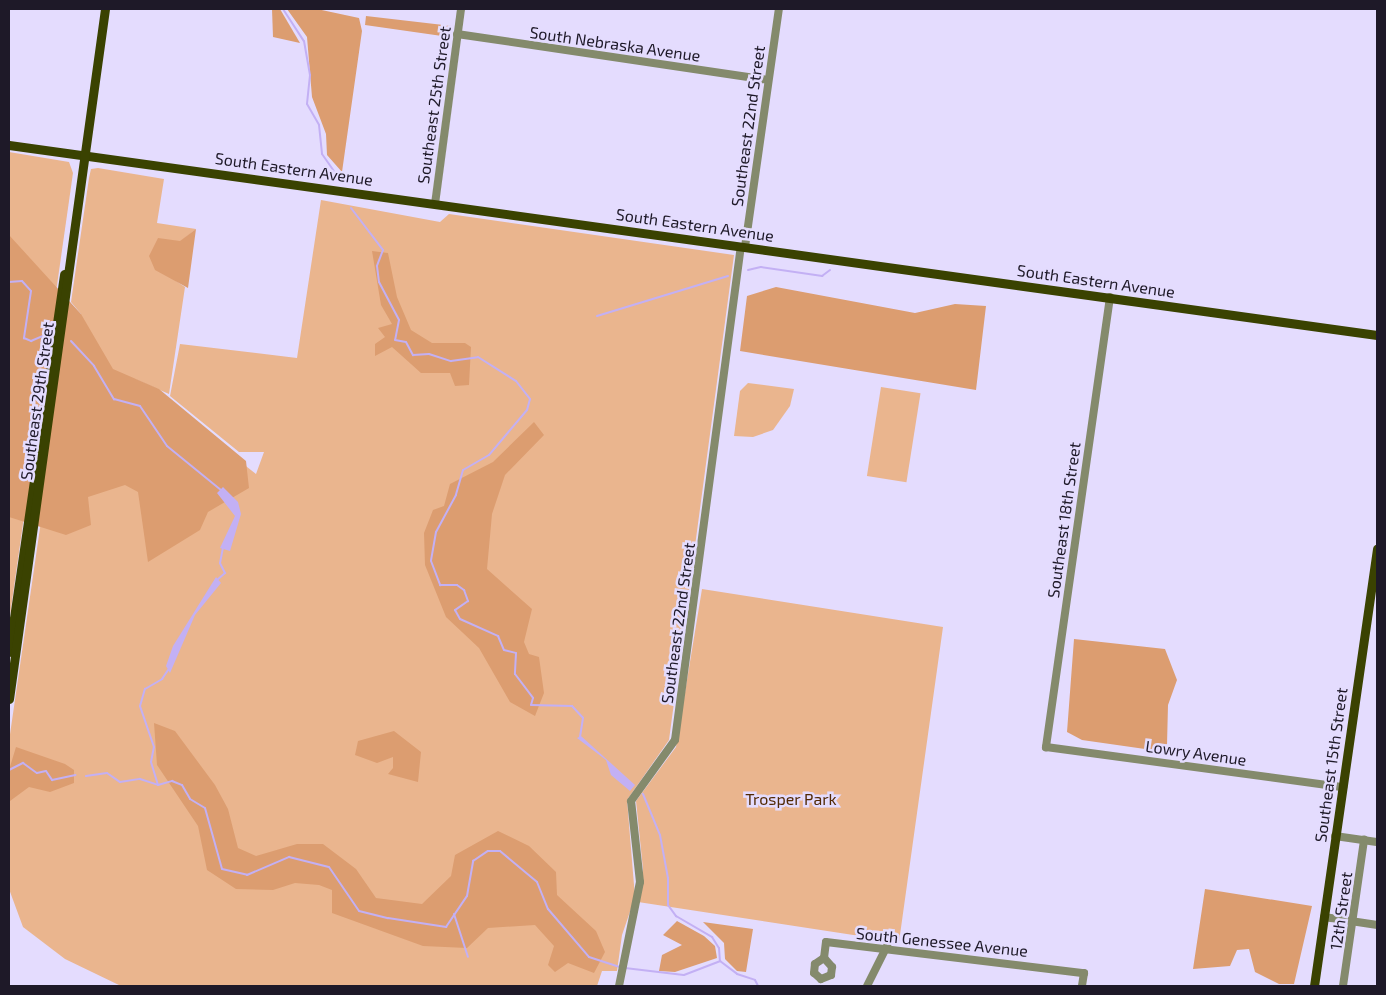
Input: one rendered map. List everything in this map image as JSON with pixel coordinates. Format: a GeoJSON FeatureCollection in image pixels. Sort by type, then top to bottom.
{"type":"FeatureCollection","features":[{"type":"Feature","properties":{"kind":"main road","name":"Southeast 29th Street"},"geometry":{"type":"LineString","coordinates":[[9,699],[11,650],[60,298],[79,195],[105,9]]}},
{"type":"Feature","properties":{"kind":"main road","name":"South Eastern Avenue"},"geometry":{"type":"LineString","coordinates":[[9,145],[1377,335]]}},
{"type":"Feature","properties":{"kind":"main road","name":"Southeast 15th Street"},"geometry":{"type":"LineString","coordinates":[[1314,986],[1377,549]]}},
{"type":"Feature","properties":{"kind":"street","name":"Southeast 25th Street"},"geometry":{"type":"LineString","coordinates":[[435,204],[461,9]]}},
{"type":"Feature","properties":{"kind":"street","name":"Southeast 22nd Street"},"geometry":{"type":"LineString","coordinates":[[619,986],[622,960],[640,892],[630,810],[635,793],[672,749],[677,728],[703,540],[705,492],[779,9]]}},
{"type":"Feature","properties":{"kind":"street","name":"South Nebraska Avenue"},"geometry":{"type":"LineString","coordinates":[[457,34],[768,80]]}},
{"type":"Feature","properties":{"kind":"street","name":"Southeast 18th Street"},"geometry":{"type":"LineString","coordinates":[[1046,747],[1110,298]]}},
{"type":"Feature","properties":{"kind":"street","name":"Lowry Avenue"},"geometry":{"type":"LineString","coordinates":[[1046,747],[1343,787]]}},
{"type":"Feature","properties":{"kind":"street"},"geometry":{"type":"LineString","coordinates":[[1336,836],[1377,842]]}},
{"type":"Feature","properties":{"kind":"street","name":"12th Street"},"geometry":{"type":"LineString","coordinates":[[1343,986],[1354,921],[1364,840]]}},
{"type":"Feature","properties":{"kind":"street"},"geometry":{"type":"LineString","coordinates":[[1324,917],[1377,925]]}},
{"type":"Feature","properties":{"kind":"street","name":"South Genessee Avenue"},"geometry":{"type":"LineString","coordinates":[[824,958],[826,942],[887,946],[1084,973],[1082,986]]}},
{"type":"Feature","properties":{"kind":"street"},"geometry":{"type":"LineString","coordinates":[[867,986],[887,946]]}},
{"type":"Feature","properties":{"kind":"green space"},"geometry":{"type":"Polygon","coordinates":[[[9,152],[69,162],[73,173],[9,622],[9,152]]]}},
{"type":"Feature","properties":{"kind":"green space"},"geometry":{"type":"Polygon","coordinates":[[[98,168],[164,179],[157,223],[196,229],[180,242],[158,239],[176,281],[185,287],[169,394],[135,379],[256,474],[264,452],[239,452],[170,396],[180,344],[297,358],[321,200],[440,222],[449,214],[734,255],[669,740],[627,800],[635,897],[622,935],[617,971],[602,971],[597,986],[121,986],[65,959],[23,927],[9,889],[9,741],[48,473],[81,314],[71,302],[89,178],[91,169],[98,168]]]}},
{"type":"Feature","properties":{"kind":"green space"},"geometry":{"type":"Polygon","coordinates":[[[748,383],[794,389],[790,406],[773,430],[753,437],[734,436],[740,391],[748,383]]]}},
{"type":"Feature","properties":{"kind":"green space"},"geometry":{"type":"Polygon","coordinates":[[[881,387],[921,393],[906,482],[867,476],[881,387]]]}},
{"type":"Feature","properties":{"kind":"green space","name":"Trosper Park"},"geometry":{"type":"Polygon","coordinates":[[[702,589],[943,627],[899,942],[638,902],[643,869],[636,801],[676,747],[702,589]]]}},
{"type":"Feature","properties":{"kind":"shaded area"},"geometry":{"type":"Polygon","coordinates":[[[272,9],[280,9],[300,43],[273,37],[272,9]]]}},
{"type":"Feature","properties":{"kind":"shaded area"},"geometry":{"type":"Polygon","coordinates":[[[287,9],[317,9],[359,18],[362,31],[342,172],[327,155],[326,134],[312,97],[307,37],[287,9]]]}},
{"type":"Feature","properties":{"kind":"shaded area"},"geometry":{"type":"Polygon","coordinates":[[[366,16],[452,26],[449,37],[365,25],[366,16]]]}},
{"type":"Feature","properties":{"kind":"shaded area"},"geometry":{"type":"Polygon","coordinates":[[[196,229],[188,288],[155,270],[149,256],[158,238],[180,241],[196,229]]]}},
{"type":"Feature","properties":{"kind":"shaded area"},"geometry":{"type":"Polygon","coordinates":[[[9,235],[81,314],[113,369],[159,389],[246,461],[249,488],[208,512],[200,530],[148,562],[138,492],[125,485],[88,497],[91,525],[66,535],[9,517],[9,235]]]}},
{"type":"Feature","properties":{"kind":"shaded area"},"geometry":{"type":"Polygon","coordinates":[[[372,251],[388,253],[397,297],[411,330],[432,343],[465,343],[471,347],[469,385],[455,386],[450,373],[421,373],[392,347],[375,356],[375,344],[385,337],[378,328],[392,324],[381,305],[372,251]]]}},
{"type":"Feature","properties":{"kind":"shaded area"},"geometry":{"type":"Polygon","coordinates":[[[776,287],[915,313],[955,304],[986,306],[976,390],[740,351],[747,296],[776,287]]]}},
{"type":"Feature","properties":{"kind":"shaded area"},"geometry":{"type":"Polygon","coordinates":[[[534,422],[544,435],[505,475],[492,514],[487,569],[532,609],[524,642],[529,654],[539,657],[544,693],[535,716],[510,702],[479,648],[446,617],[425,565],[424,533],[433,510],[444,506],[450,484],[493,462],[534,422]]]}},
{"type":"Feature","properties":{"kind":"shaded area"},"geometry":{"type":"Polygon","coordinates":[[[223,487],[238,502],[241,514],[230,551],[220,548],[235,516],[217,493],[223,487]]]}},
{"type":"Feature","properties":{"kind":"shaded area"},"geometry":{"type":"Polygon","coordinates":[[[216,577],[221,583],[195,615],[170,673],[166,666],[173,646],[216,577]]]}},
{"type":"Feature","properties":{"kind":"shaded area"},"geometry":{"type":"Polygon","coordinates":[[[1074,639],[1165,649],[1177,680],[1168,705],[1167,745],[1152,750],[1082,740],[1067,732],[1074,639]]]}},
{"type":"Feature","properties":{"kind":"shaded area"},"geometry":{"type":"Polygon","coordinates":[[[154,723],[175,731],[215,785],[228,809],[238,848],[256,856],[297,844],[323,844],[356,869],[376,898],[422,904],[451,876],[455,855],[498,831],[529,846],[556,872],[557,895],[596,931],[605,952],[594,973],[568,963],[555,972],[548,965],[554,946],[535,925],[488,928],[467,948],[423,946],[332,913],[332,890],[319,885],[295,883],[273,890],[236,889],[207,870],[198,826],[157,765],[154,723]]]}},
{"type":"Feature","properties":{"kind":"shaded area"},"geometry":{"type":"Polygon","coordinates":[[[394,731],[421,752],[418,782],[388,774],[393,768],[393,757],[377,763],[355,755],[358,741],[394,731]]]}},
{"type":"Feature","properties":{"kind":"shaded area"},"geometry":{"type":"Polygon","coordinates":[[[581,736],[635,785],[630,791],[611,775],[606,760],[577,738],[581,736]]]}},
{"type":"Feature","properties":{"kind":"shaded area"},"geometry":{"type":"Polygon","coordinates":[[[16,747],[65,764],[74,770],[74,783],[50,792],[29,787],[10,801],[9,770],[16,747]]]}},
{"type":"Feature","properties":{"kind":"shaded area"},"geometry":{"type":"Polygon","coordinates":[[[1205,889],[1312,906],[1294,984],[1279,984],[1255,972],[1249,949],[1237,950],[1230,966],[1193,969],[1205,889]]]}},
{"type":"Feature","properties":{"kind":"shaded area"},"geometry":{"type":"Polygon","coordinates":[[[677,921],[704,936],[715,946],[717,958],[675,972],[659,971],[662,955],[682,945],[663,935],[677,921]]]}},
{"type":"Feature","properties":{"kind":"shaded area"},"geometry":{"type":"Polygon","coordinates":[[[703,922],[753,929],[746,972],[737,971],[725,959],[724,943],[703,922]]]}},
{"type":"Feature","properties":{"kind":"waterway"},"geometry":{"type":"LineString","coordinates":[[283,9],[304,41],[310,75],[307,104],[319,125],[322,154],[341,181]]}},
{"type":"Feature","properties":{"kind":"waterway"},"geometry":{"type":"LineString","coordinates":[[351,208],[383,250],[377,266],[379,282],[399,320],[395,340],[406,342],[413,355],[429,354],[451,361],[478,357],[516,381],[530,399],[527,410],[489,455],[463,470],[456,495],[436,532],[431,561],[440,585],[457,585],[464,590],[468,601],[455,610],[460,619],[498,636],[504,650],[516,653],[515,674],[533,698],[531,705],[572,706],[583,718],[580,738]]}},
{"type":"Feature","properties":{"kind":"waterway"},"geometry":{"type":"LineString","coordinates":[[748,270],[761,267],[822,276],[830,270]]}},
{"type":"Feature","properties":{"kind":"waterway"},"geometry":{"type":"LineString","coordinates":[[597,316],[728,276]]}},
{"type":"Feature","properties":{"kind":"waterway"},"geometry":{"type":"LineString","coordinates":[[9,282],[22,281],[31,291],[24,338],[31,341],[43,336]]}},
{"type":"Feature","properties":{"kind":"waterway"},"geometry":{"type":"LineString","coordinates":[[71,341],[94,366],[114,399],[140,406],[167,446],[221,490]]}},
{"type":"Feature","properties":{"kind":"waterway"},"geometry":{"type":"LineString","coordinates":[[217,580],[225,573],[220,563],[223,548]]}},
{"type":"Feature","properties":{"kind":"waterway"},"geometry":{"type":"LineString","coordinates":[[158,785],[151,762],[154,747],[140,706],[145,689],[162,679],[168,670]]}},
{"type":"Feature","properties":{"kind":"waterway"},"geometry":{"type":"LineString","coordinates":[[9,770],[23,763],[37,773],[46,771],[52,780],[75,775]]}},
{"type":"Feature","properties":{"kind":"waterway"},"geometry":{"type":"LineString","coordinates":[[86,776],[107,773],[120,782],[140,779],[158,785]]}},
{"type":"Feature","properties":{"kind":"waterway"},"geometry":{"type":"LineString","coordinates":[[158,785],[172,781],[182,785],[190,799],[205,808],[222,869],[247,875],[289,857],[329,867],[359,911],[388,918],[446,927],[467,896],[473,861],[488,851],[500,851],[537,882],[548,909],[589,957],[620,967]]}},
{"type":"Feature","properties":{"kind":"waterway"},"geometry":{"type":"LineString","coordinates":[[643,794],[660,835],[668,878],[668,905],[676,916],[712,937],[719,948],[720,961]]}},
{"type":"Feature","properties":{"kind":"waterway"},"geometry":{"type":"LineString","coordinates":[[454,914],[468,957]]}},
{"type":"Feature","properties":{"kind":"waterway"},"geometry":{"type":"LineString","coordinates":[[625,968],[684,975],[720,961],[737,974],[755,980],[758,986]]}}]}
